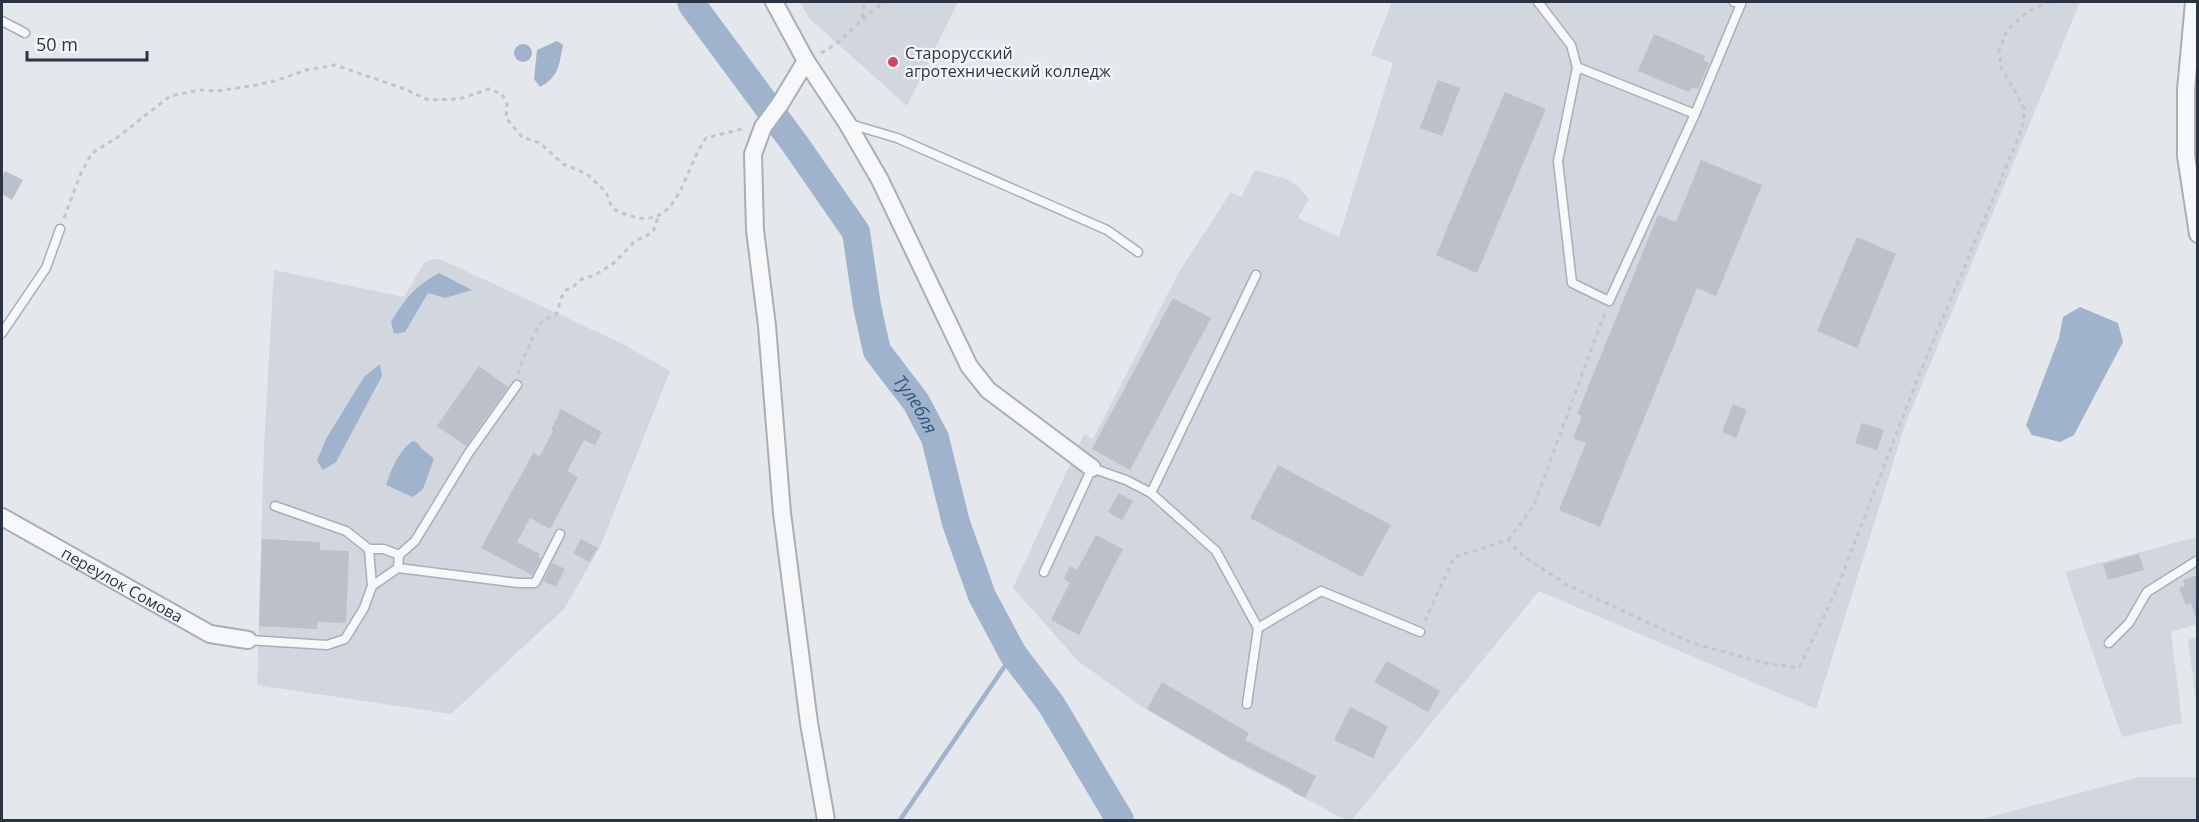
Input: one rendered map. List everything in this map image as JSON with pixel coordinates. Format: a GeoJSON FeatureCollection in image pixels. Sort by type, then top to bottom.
{"type":"FeatureCollection","features":[{"type":"Feature","properties":{"kind":"street"},"geometry":{"type":"LineString","coordinates":[[774,2],[806,61],[847,123],[880,180],[969,366],[988,390],[1092,468]]}},
{"type":"Feature","properties":{"kind":"street"},"geometry":{"type":"LineString","coordinates":[[2194,2],[2186,90],[2186,156],[2198,234]]}},
{"type":"Feature","properties":{"kind":"street"},"geometry":{"type":"LineString","coordinates":[[806,61],[763,127],[753,154],[755,230],[767,326],[782,513],[809,723],[826,820]]}},
{"type":"Feature","properties":{"kind":"street","name":"переулок Сомова"},"geometry":{"type":"LineString","coordinates":[[2,517],[210,634],[248,640]]}},
{"type":"Feature","properties":{"kind":"lane"},"geometry":{"type":"LineString","coordinates":[[1538,2],[1571,45],[1577,67],[1558,161],[1572,283],[1609,301],[1695,114],[1741,4],[1734,2]]}},
{"type":"Feature","properties":{"kind":"lane"},"geometry":{"type":"LineString","coordinates":[[2,21],[25,33]]}},
{"type":"Feature","properties":{"kind":"lane"},"geometry":{"type":"LineString","coordinates":[[1577,67],[1695,114]]}},
{"type":"Feature","properties":{"kind":"lane"},"geometry":{"type":"LineString","coordinates":[[847,123],[897,138],[1107,230],[1138,252]]}},
{"type":"Feature","properties":{"kind":"lane"},"geometry":{"type":"LineString","coordinates":[[2,333],[46,268],[60,229]]}},
{"type":"Feature","properties":{"kind":"lane"},"geometry":{"type":"LineString","coordinates":[[1151,493],[1256,275]]}},
{"type":"Feature","properties":{"kind":"lane"},"geometry":{"type":"LineString","coordinates":[[398,568],[399,555],[415,541],[468,454],[517,385]]}},
{"type":"Feature","properties":{"kind":"lane"},"geometry":{"type":"LineString","coordinates":[[1044,572],[1092,468],[1126,480],[1151,493],[1216,551],[1258,628],[1247,704]]}},
{"type":"Feature","properties":{"kind":"lane"},"geometry":{"type":"LineString","coordinates":[[275,506],[346,531],[369,549],[384,549],[399,555]]}},
{"type":"Feature","properties":{"kind":"lane"},"geometry":{"type":"LineString","coordinates":[[372,586],[398,568],[518,584],[535,584],[560,534]]}},
{"type":"Feature","properties":{"kind":"lane"},"geometry":{"type":"LineString","coordinates":[[248,640],[327,645],[345,639],[364,608],[372,586],[369,549]]}},
{"type":"Feature","properties":{"kind":"lane"},"geometry":{"type":"LineString","coordinates":[[2109,643],[2129,623],[2147,592],[2198,560]]}},
{"type":"Feature","properties":{"kind":"lane"},"geometry":{"type":"LineString","coordinates":[[1258,628],[1321,591],[1420,632]]}},
{"type":"Feature","properties":{"kind":"path"},"geometry":{"type":"LineString","coordinates":[[862,18],[864,2]]}},
{"type":"Feature","properties":{"kind":"path"},"geometry":{"type":"LineString","coordinates":[[806,61],[831,48],[862,18],[886,2]]}},
{"type":"Feature","properties":{"kind":"path"},"geometry":{"type":"LineString","coordinates":[[1508,540],[1523,556],[1567,585],[1692,643],[1765,663],[1799,668],[1836,591],[1917,380],[2022,129],[2025,109],[2001,67],[1999,51],[2007,30],[2029,10],[2048,2]]}},
{"type":"Feature","properties":{"kind":"path"},"geometry":{"type":"LineString","coordinates":[[60,229],[81,173],[92,153],[118,137],[170,96],[200,90],[217,91],[251,86],[275,81],[306,70],[335,66],[402,88],[429,100],[459,99],[489,89],[502,94],[507,104],[506,118],[522,137],[540,143],[563,164],[587,174],[606,192],[612,208],[622,214],[648,220],[658,217],[671,206],[683,187],[698,150],[706,138],[763,127]]}},
{"type":"Feature","properties":{"kind":"path"},"geometry":{"type":"LineString","coordinates":[[517,385],[519,367],[530,349],[536,330],[541,322],[557,313],[566,290],[614,263],[634,242],[653,232],[658,217]]}},
{"type":"Feature","properties":{"kind":"path"},"geometry":{"type":"LineString","coordinates":[[1420,632],[1454,557],[1508,540],[1534,505],[1609,301]]}},
{"type":"Feature","properties":{"kind":"shaded area","name":"Старорусский агротехнический колледж"},"geometry":{"type":"Polygon","coordinates":[[[800,2],[958,2],[907,106],[809,18],[800,2]]]}},
{"type":"Feature","properties":{"kind":"shaded area"},"geometry":{"type":"Polygon","coordinates":[[[1392,2],[2080,2],[1905,425],[1816,709],[1539,591],[1352,820],[1346,820],[1234,761],[1144,708],[1078,661],[1013,588],[1084,434],[1093,439],[1179,272],[1231,192],[1241,197],[1255,170],[1286,179],[1297,185],[1309,199],[1298,218],[1339,237],[1393,63],[1371,55],[1392,2]]]}},
{"type":"Feature","properties":{"kind":"shaded area"},"geometry":{"type":"Polygon","coordinates":[[[434,259],[442,260],[621,343],[670,371],[600,547],[564,609],[451,714],[257,685],[264,445],[274,270],[404,297],[424,263],[434,259]]]}},
{"type":"Feature","properties":{"kind":"shaded area"},"geometry":{"type":"Polygon","coordinates":[[[2197,537],[2197,624],[2171,632],[2182,723],[2122,737],[2065,572],[2197,537]]]}},
{"type":"Feature","properties":{"kind":"shaded area"},"geometry":{"type":"Polygon","coordinates":[[[2198,637],[2197,709],[2188,640],[2198,637]]]}},
{"type":"Feature","properties":{"kind":"shaded area"},"geometry":{"type":"Polygon","coordinates":[[[2139,777],[2197,777],[2197,820],[1979,820],[2139,777]]]}},
{"type":"Feature","properties":{"kind":"water"},"geometry":{"type":"Polygon","coordinates":[[[557,41],[563,45],[557,70],[551,79],[540,87],[534,79],[537,50],[557,41]]]}},
{"type":"Feature","properties":{"kind":"water"},"geometry":{"type":"Polygon","coordinates":[[[523,44],[529,47],[532,53],[529,59],[523,62],[517,59],[514,53],[517,47],[523,44]]]}},
{"type":"Feature","properties":{"kind":"water"},"geometry":{"type":"Polygon","coordinates":[[[439,273],[472,290],[445,298],[428,293],[405,332],[394,334],[391,322],[401,306],[417,288],[439,273]]]}},
{"type":"Feature","properties":{"kind":"water"},"geometry":{"type":"Polygon","coordinates":[[[2080,307],[2118,323],[2123,342],[2074,435],[2060,442],[2032,435],[2026,425],[2059,338],[2063,317],[2080,307]]]}},
{"type":"Feature","properties":{"kind":"water"},"geometry":{"type":"Polygon","coordinates":[[[380,364],[382,376],[336,462],[323,470],[317,461],[326,439],[364,377],[380,364]]]}},
{"type":"Feature","properties":{"kind":"water"},"geometry":{"type":"Polygon","coordinates":[[[413,441],[434,459],[423,489],[413,497],[386,485],[400,455],[413,441]]]}},
{"type":"Feature","properties":{"kind":"building"},"geometry":{"type":"Polygon","coordinates":[[[1654,34],[1705,56],[1703,60],[1709,63],[1698,89],[1692,87],[1689,92],[1638,71],[1654,34]]]}},
{"type":"Feature","properties":{"kind":"building"},"geometry":{"type":"Polygon","coordinates":[[[1438,80],[1460,88],[1442,136],[1420,128],[1438,80]]]}},
{"type":"Feature","properties":{"kind":"building"},"geometry":{"type":"Polygon","coordinates":[[[1505,92],[1546,109],[1477,273],[1436,255],[1505,92]]]}},
{"type":"Feature","properties":{"kind":"building"},"geometry":{"type":"Polygon","coordinates":[[[1701,160],[1762,185],[1716,296],[1697,288],[1600,527],[1559,510],[1586,443],[1573,438],[1582,416],[1577,414],[1658,215],[1676,222],[1701,160]]]}},
{"type":"Feature","properties":{"kind":"building"},"geometry":{"type":"Polygon","coordinates":[[[5,171],[23,180],[12,200],[2,194],[2,178],[5,171]]]}},
{"type":"Feature","properties":{"kind":"building"},"geometry":{"type":"Polygon","coordinates":[[[1857,237],[1896,254],[1857,348],[1817,331],[1857,237]]]}},
{"type":"Feature","properties":{"kind":"building"},"geometry":{"type":"Polygon","coordinates":[[[1173,298],[1211,318],[1130,470],[1092,449],[1173,298]]]}},
{"type":"Feature","properties":{"kind":"building"},"geometry":{"type":"Polygon","coordinates":[[[479,366],[508,387],[466,446],[437,426],[479,366]]]}},
{"type":"Feature","properties":{"kind":"building"},"geometry":{"type":"Polygon","coordinates":[[[1733,404],[1747,410],[1736,438],[1722,432],[1733,404]]]}},
{"type":"Feature","properties":{"kind":"building"},"geometry":{"type":"Polygon","coordinates":[[[561,409],[602,432],[595,445],[584,440],[567,471],[578,477],[550,529],[530,518],[517,542],[540,554],[538,557],[541,558],[532,575],[481,548],[533,453],[540,456],[561,409]]]}},
{"type":"Feature","properties":{"kind":"building"},"geometry":{"type":"Polygon","coordinates":[[[1862,423],[1884,430],[1877,450],[1855,443],[1862,423]]]}},
{"type":"Feature","properties":{"kind":"building"},"geometry":{"type":"Polygon","coordinates":[[[1278,465],[1391,525],[1362,577],[1250,518],[1278,465]]]}},
{"type":"Feature","properties":{"kind":"building"},"geometry":{"type":"Polygon","coordinates":[[[1119,493],[1133,501],[1122,520],[1108,512],[1119,493]]]}},
{"type":"Feature","properties":{"kind":"building"},"geometry":{"type":"Polygon","coordinates":[[[1096,535],[1123,549],[1079,635],[1051,620],[1070,583],[1064,579],[1070,566],[1077,570],[1096,535]]]}},
{"type":"Feature","properties":{"kind":"building"},"geometry":{"type":"Polygon","coordinates":[[[262,539],[320,542],[320,550],[349,551],[346,623],[317,622],[317,629],[259,626],[262,539]]]}},
{"type":"Feature","properties":{"kind":"building"},"geometry":{"type":"Polygon","coordinates":[[[581,539],[598,548],[589,562],[573,553],[581,539]]]}},
{"type":"Feature","properties":{"kind":"building"},"geometry":{"type":"Polygon","coordinates":[[[2139,554],[2144,570],[2108,580],[2103,564],[2139,554]]]}},
{"type":"Feature","properties":{"kind":"building"},"geometry":{"type":"Polygon","coordinates":[[[552,563],[565,569],[556,587],[543,581],[552,563]]]}},
{"type":"Feature","properties":{"kind":"building"},"geometry":{"type":"Polygon","coordinates":[[[2198,575],[2198,616],[2195,616],[2191,603],[2186,605],[2179,588],[2185,586],[2183,580],[2198,575]]]}},
{"type":"Feature","properties":{"kind":"building"},"geometry":{"type":"Polygon","coordinates":[[[1387,661],[1440,691],[1428,712],[1374,682],[1387,661]]]}},
{"type":"Feature","properties":{"kind":"building"},"geometry":{"type":"Polygon","coordinates":[[[1162,682],[1249,733],[1245,740],[1316,776],[1305,798],[1147,709],[1162,682]]]}},
{"type":"Feature","properties":{"kind":"building"},"geometry":{"type":"Polygon","coordinates":[[[1350,707],[1388,726],[1373,758],[1334,740],[1350,707]]]}},
{"type":"Feature","properties":{"kind":"waterway","name":"Тулебля"},"geometry":{"type":"LineString","coordinates":[[691,2],[856,232],[867,306],[877,351],[916,402],[935,438],[956,523],[982,596],[1013,654],[1051,704],[1120,820]]}},
{"type":"Feature","properties":{"kind":"waterway"},"geometry":{"type":"LineString","coordinates":[[900,820],[1013,654]]}},
{"type":"Feature","properties":{"kind":"place","name":"Старорусский агротехнический колледж"},"geometry":{"type":"Point","coordinates":[893,62]}}]}
